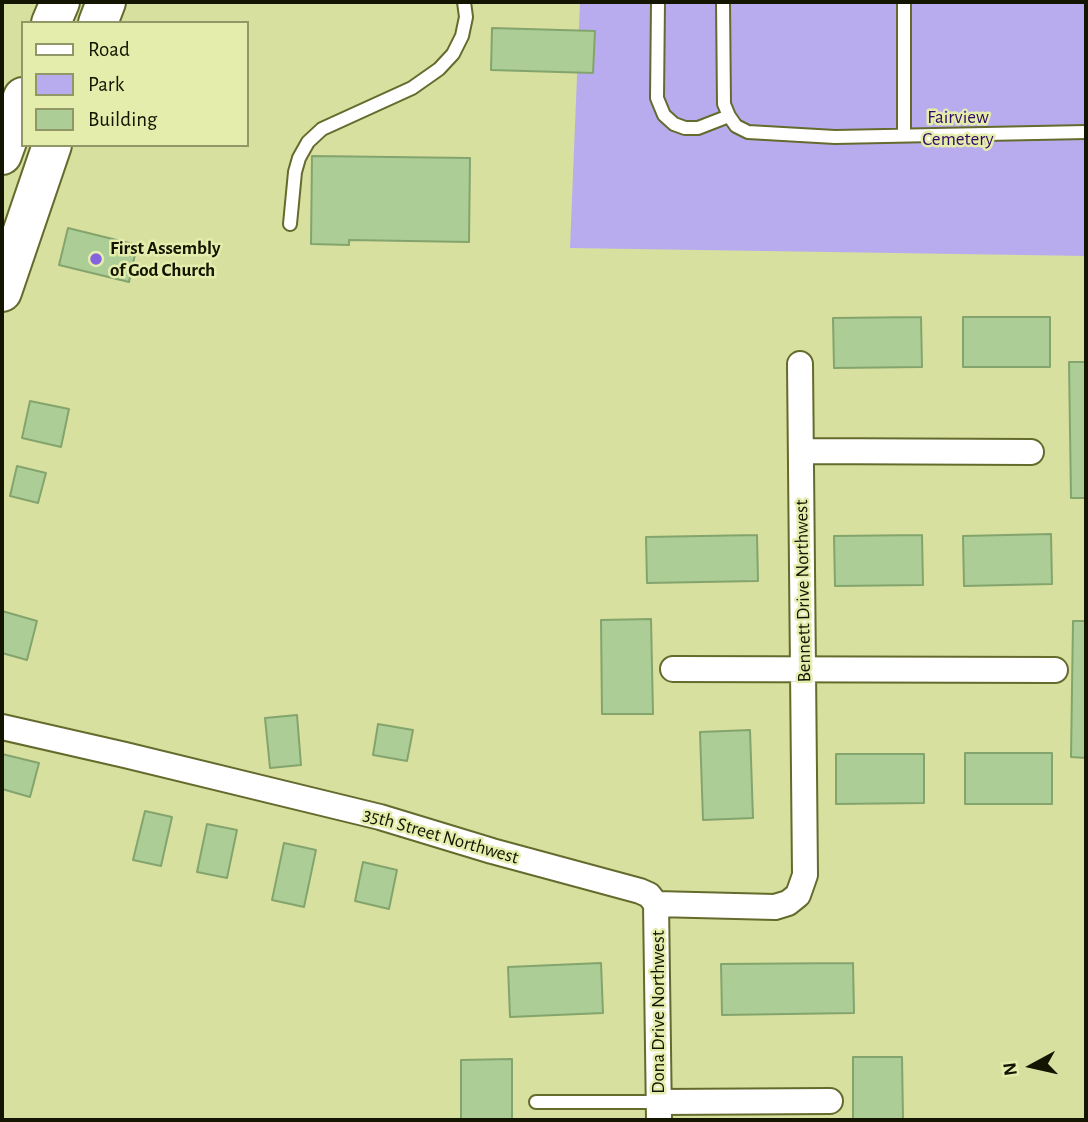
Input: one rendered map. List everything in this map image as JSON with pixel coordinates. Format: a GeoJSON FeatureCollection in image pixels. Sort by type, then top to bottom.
{"type":"FeatureCollection","features":[{"type":"Feature","properties":{"kind":"main road"},"geometry":{"type":"LineString","coordinates":[[52,21],[60,2]]}},
{"type":"Feature","properties":{"kind":"main road"},"geometry":{"type":"LineString","coordinates":[[98,21],[106,2]]}},
{"type":"Feature","properties":{"kind":"main road"},"geometry":{"type":"LineString","coordinates":[[2,155],[21,103]]}},
{"type":"Feature","properties":{"kind":"main road"},"geometry":{"type":"LineString","coordinates":[[2,292],[51,147]]}},
{"type":"Feature","properties":{"kind":"street","name":"Bennett Drive Northwest"},"geometry":{"type":"LineString","coordinates":[[800,364],[804,817]]}},
{"type":"Feature","properties":{"kind":"street"},"geometry":{"type":"LineString","coordinates":[[801,451],[1031,452]]}},
{"type":"Feature","properties":{"kind":"street"},"geometry":{"type":"LineString","coordinates":[[673,669],[1055,670]]}},
{"type":"Feature","properties":{"kind":"street","name":"35th Street Northwest"},"geometry":{"type":"LineString","coordinates":[[2,727],[380,817],[640,891],[649,895],[656,904],[775,907],[788,903],[804,883],[804,817]]}},
{"type":"Feature","properties":{"kind":"street","name":"Dona Drive Northwest"},"geometry":{"type":"LineString","coordinates":[[656,904],[659,1111]]}},
{"type":"Feature","properties":{"kind":"street"},"geometry":{"type":"LineString","coordinates":[[659,1111],[830,1101]]}},
{"type":"Feature","properties":{"kind":"lane"},"geometry":{"type":"LineString","coordinates":[[290,224],[295,172],[308,142],[322,129],[412,88],[439,69],[453,54],[462,36],[466,17],[464,2]]}},
{"type":"Feature","properties":{"kind":"lane"},"geometry":{"type":"LineString","coordinates":[[658,2],[657,98],[664,115],[674,124],[685,128],[698,128],[729,116]]}},
{"type":"Feature","properties":{"kind":"lane"},"geometry":{"type":"LineString","coordinates":[[723,2],[724,104],[736,125],[748,132],[835,137],[1086,132]]}},
{"type":"Feature","properties":{"kind":"lane"},"geometry":{"type":"LineString","coordinates":[[904,2],[904,135]]}},
{"type":"Feature","properties":{"kind":"lane"},"geometry":{"type":"LineString","coordinates":[[536,1102],[659,1111]]}},
{"type":"Feature","properties":{"kind":"green space","name":"Fairview Cemetery"},"geometry":{"type":"Polygon","coordinates":[[[580,2],[1086,2],[1086,256],[570,248],[580,2]]]}},
{"type":"Feature","properties":{"kind":"building"},"geometry":{"type":"Polygon","coordinates":[[[492,28],[595,31],[593,73],[491,70],[492,28]]]}},
{"type":"Feature","properties":{"kind":"building"},"geometry":{"type":"Polygon","coordinates":[[[312,156],[470,158],[469,242],[349,240],[349,245],[311,244],[312,156]]]}},
{"type":"Feature","properties":{"kind":"building"},"geometry":{"type":"Polygon","coordinates":[[[68,228],[137,245],[129,282],[59,265],[68,228]]]}},
{"type":"Feature","properties":{"kind":"building"},"geometry":{"type":"Polygon","coordinates":[[[921,317],[922,367],[834,368],[833,318],[921,317]]]}},
{"type":"Feature","properties":{"kind":"building"},"geometry":{"type":"Polygon","coordinates":[[[963,317],[1050,317],[1050,367],[963,367],[963,317]]]}},
{"type":"Feature","properties":{"kind":"building"},"geometry":{"type":"Polygon","coordinates":[[[1069,362],[1086,362],[1086,498],[1071,498],[1069,362]]]}},
{"type":"Feature","properties":{"kind":"building"},"geometry":{"type":"Polygon","coordinates":[[[30,401],[69,409],[61,447],[22,438],[30,401]]]}},
{"type":"Feature","properties":{"kind":"building"},"geometry":{"type":"Polygon","coordinates":[[[17,466],[46,473],[38,503],[10,496],[17,466]]]}},
{"type":"Feature","properties":{"kind":"building"},"geometry":{"type":"Polygon","coordinates":[[[1051,534],[1052,584],[964,586],[963,536],[1051,534]]]}},
{"type":"Feature","properties":{"kind":"building"},"geometry":{"type":"Polygon","coordinates":[[[757,535],[758,581],[647,583],[646,537],[757,535]]]}},
{"type":"Feature","properties":{"kind":"building"},"geometry":{"type":"Polygon","coordinates":[[[922,535],[923,585],[835,586],[834,536],[922,535]]]}},
{"type":"Feature","properties":{"kind":"building"},"geometry":{"type":"Polygon","coordinates":[[[2,611],[37,621],[27,660],[2,653],[2,611]]]}},
{"type":"Feature","properties":{"kind":"building"},"geometry":{"type":"Polygon","coordinates":[[[651,619],[653,714],[602,714],[601,620],[651,619]]]}},
{"type":"Feature","properties":{"kind":"building"},"geometry":{"type":"Polygon","coordinates":[[[1073,621],[1086,621],[1086,758],[1071,757],[1073,621]]]}},
{"type":"Feature","properties":{"kind":"building"},"geometry":{"type":"Polygon","coordinates":[[[297,715],[301,765],[270,768],[265,718],[297,715]]]}},
{"type":"Feature","properties":{"kind":"building"},"geometry":{"type":"Polygon","coordinates":[[[378,724],[413,730],[407,761],[373,755],[378,724]]]}},
{"type":"Feature","properties":{"kind":"building"},"geometry":{"type":"Polygon","coordinates":[[[750,730],[753,818],[703,820],[700,732],[750,730]]]}},
{"type":"Feature","properties":{"kind":"building"},"geometry":{"type":"Polygon","coordinates":[[[965,753],[1052,753],[1052,804],[965,804],[965,753]]]}},
{"type":"Feature","properties":{"kind":"building"},"geometry":{"type":"Polygon","coordinates":[[[2,754],[39,763],[30,797],[2,789],[2,754]]]}},
{"type":"Feature","properties":{"kind":"building"},"geometry":{"type":"Polygon","coordinates":[[[836,754],[924,754],[924,803],[836,804],[836,754]]]}},
{"type":"Feature","properties":{"kind":"building"},"geometry":{"type":"Polygon","coordinates":[[[145,811],[172,817],[161,866],[133,860],[145,811]]]}},
{"type":"Feature","properties":{"kind":"building"},"geometry":{"type":"Polygon","coordinates":[[[207,824],[237,830],[227,878],[197,872],[207,824]]]}},
{"type":"Feature","properties":{"kind":"building"},"geometry":{"type":"Polygon","coordinates":[[[284,843],[316,850],[304,907],[272,900],[284,843]]]}},
{"type":"Feature","properties":{"kind":"building"},"geometry":{"type":"Polygon","coordinates":[[[363,862],[397,870],[389,909],[355,901],[363,862]]]}},
{"type":"Feature","properties":{"kind":"building"},"geometry":{"type":"Polygon","coordinates":[[[601,963],[603,1013],[510,1017],[508,967],[601,963]]]}},
{"type":"Feature","properties":{"kind":"building"},"geometry":{"type":"Polygon","coordinates":[[[853,963],[854,1013],[722,1015],[721,964],[853,963]]]}},
{"type":"Feature","properties":{"kind":"building"},"geometry":{"type":"Polygon","coordinates":[[[853,1057],[902,1057],[903,1120],[853,1120],[853,1057]]]}},
{"type":"Feature","properties":{"kind":"building"},"geometry":{"type":"Polygon","coordinates":[[[512,1059],[512,1120],[461,1120],[461,1060],[512,1059]]]}},
{"type":"Feature","properties":{"kind":"place","name":"First Assembly of God Church"},"geometry":{"type":"Point","coordinates":[96,259]}}]}
